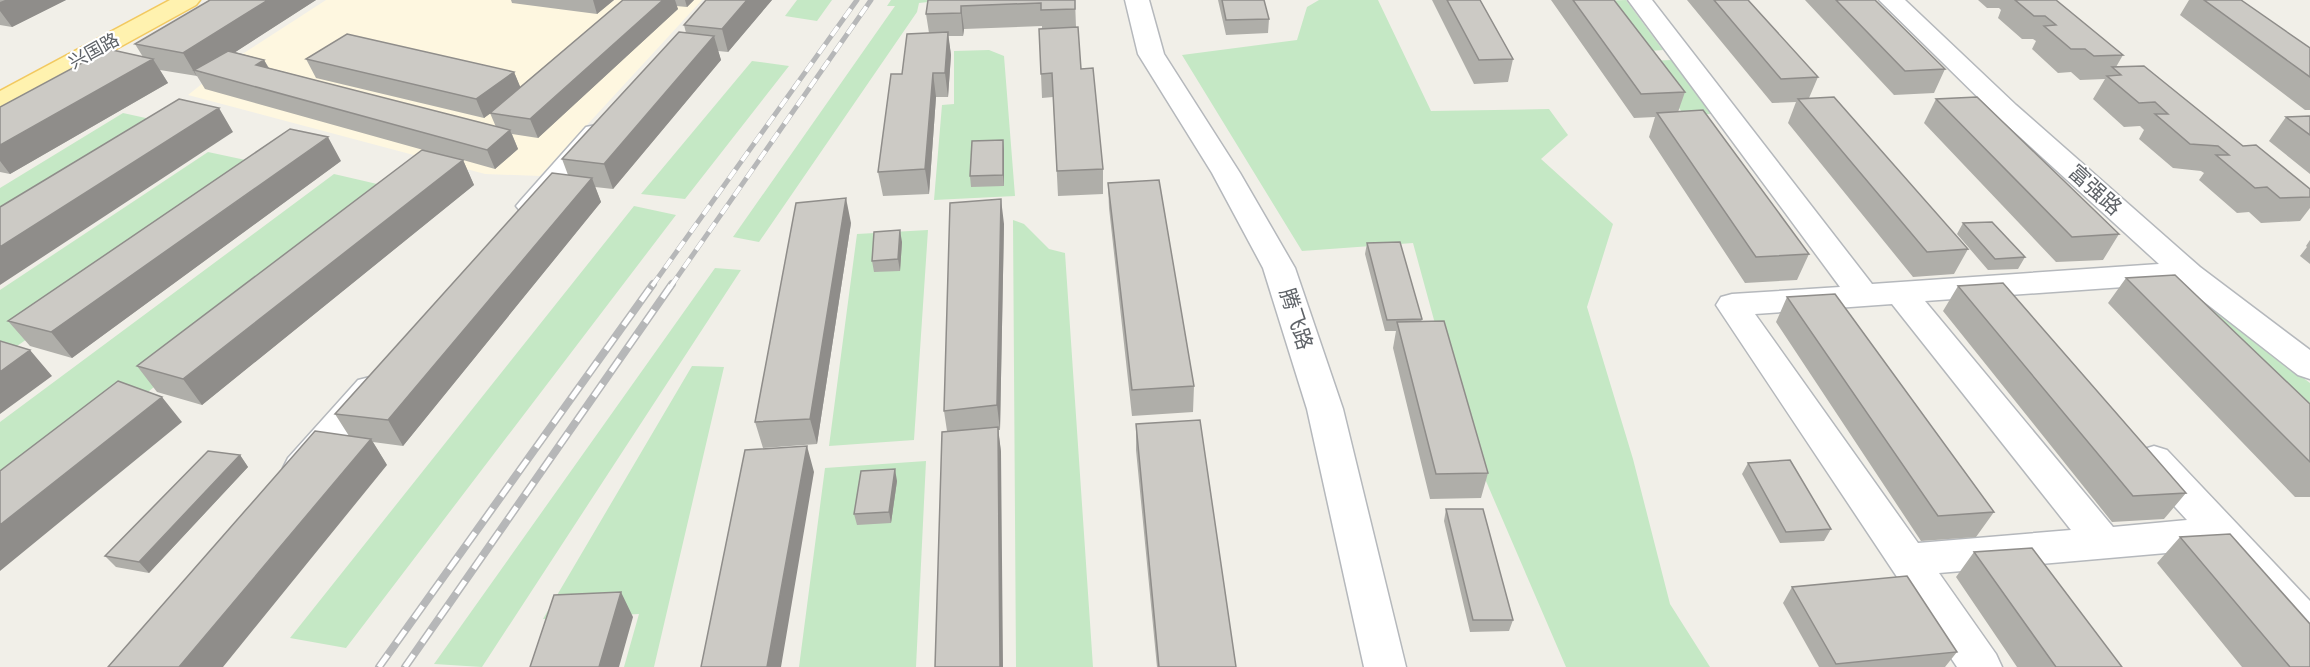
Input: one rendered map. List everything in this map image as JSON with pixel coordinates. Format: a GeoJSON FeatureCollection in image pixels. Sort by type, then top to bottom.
{"type":"FeatureCollection","features":[{"type":"Feature","properties":{"kind":"main road","name":"兴国路"},"geometry":{"type":"LineString","coordinates":[[0,102],[188,0]]}},
{"type":"Feature","properties":{"kind":"street","name":"腾飞路"},"geometry":{"type":"LineString","coordinates":[[1137,0],[1151,54],[1226,173],[1279,268],[1325,409],[1385,667]]}},
{"type":"Feature","properties":{"kind":"street"},"geometry":{"type":"LineString","coordinates":[[1640,0],[1863,295]]}},
{"type":"Feature","properties":{"kind":"street","name":"富强路"},"geometry":{"type":"LineString","coordinates":[[1891,0],[2007,111],[2187,272],[2310,367]]}},
{"type":"Feature","properties":{"kind":"street"},"geometry":{"type":"LineString","coordinates":[[513,226],[615,111]]}},
{"type":"Feature","properties":{"kind":"street"},"geometry":{"type":"LineString","coordinates":[[1981,667],[1732,304],[2187,272]]}},
{"type":"Feature","properties":{"kind":"street"},"geometry":{"type":"LineString","coordinates":[[1995,286],[2027,321]]}},
{"type":"Feature","properties":{"kind":"street"},"geometry":{"type":"LineString","coordinates":[[1900,293],[2103,542]]}},
{"type":"Feature","properties":{"kind":"street"},"geometry":{"type":"LineString","coordinates":[[280,491],[389,368]]}},
{"type":"Feature","properties":{"kind":"street"},"geometry":{"type":"LineString","coordinates":[[2130,434],[2310,629]]}},
{"type":"Feature","properties":{"kind":"street"},"geometry":{"type":"LineString","coordinates":[[1908,560],[2221,533]]}},
{"type":"Feature","properties":{"kind":"shaded area"},"geometry":{"type":"Polygon","coordinates":[[[326,0],[702,0],[540,176],[485,174],[188,95],[227,64],[326,0]]]}},
{"type":"Feature","properties":{"kind":"green space"},"geometry":{"type":"Polygon","coordinates":[[[797,0],[832,0],[817,21],[785,16],[797,0]]]}},
{"type":"Feature","properties":{"kind":"green space"},"geometry":{"type":"Polygon","coordinates":[[[891,0],[946,0],[919,3],[917,12],[759,242],[733,237],[895,6],[887,6],[891,0]]]}},
{"type":"Feature","properties":{"kind":"green space"},"geometry":{"type":"Polygon","coordinates":[[[1319,0],[1378,0],[1431,111],[1549,109],[1568,135],[1541,159],[1613,224],[1587,307],[1633,459],[1670,604],[1710,667],[1566,667],[1464,430],[1413,243],[1302,251],[1182,55],[1297,40],[1307,7],[1319,0]]]}},
{"type":"Feature","properties":{"kind":"green space"},"geometry":{"type":"Polygon","coordinates":[[[1626,0],[1663,50],[1636,52],[1600,1],[1626,0]]]}},
{"type":"Feature","properties":{"kind":"green space"},"geometry":{"type":"Polygon","coordinates":[[[989,50],[1004,56],[1015,196],[934,200],[942,105],[954,104],[954,51],[989,50]]]}},
{"type":"Feature","properties":{"kind":"green space"},"geometry":{"type":"Polygon","coordinates":[[[1672,60],[1711,114],[1684,115],[1646,61],[1672,60]]]}},
{"type":"Feature","properties":{"kind":"green space"},"geometry":{"type":"Polygon","coordinates":[[[752,61],[789,66],[685,199],[641,194],[752,61]]]}},
{"type":"Feature","properties":{"kind":"green space"},"geometry":{"type":"Polygon","coordinates":[[[123,113],[173,124],[0,234],[0,188],[123,113]]]}},
{"type":"Feature","properties":{"kind":"green space"},"geometry":{"type":"Polygon","coordinates":[[[208,152],[273,166],[0,358],[0,290],[208,152]]]}},
{"type":"Feature","properties":{"kind":"green space"},"geometry":{"type":"Polygon","coordinates":[[[334,174],[403,190],[0,509],[0,422],[334,174]]]}},
{"type":"Feature","properties":{"kind":"green space"},"geometry":{"type":"Polygon","coordinates":[[[634,206],[676,215],[346,648],[290,638],[634,206]]]}},
{"type":"Feature","properties":{"kind":"green space"},"geometry":{"type":"Polygon","coordinates":[[[1013,220],[1024,224],[1049,249],[1065,253],[1093,667],[1016,667],[1013,220]]]}},
{"type":"Feature","properties":{"kind":"green space"},"geometry":{"type":"Polygon","coordinates":[[[928,230],[914,440],[829,446],[857,234],[928,230]]]}},
{"type":"Feature","properties":{"kind":"green space"},"geometry":{"type":"Polygon","coordinates":[[[715,268],[741,270],[482,667],[434,664],[715,268]]]}},
{"type":"Feature","properties":{"kind":"green space"},"geometry":{"type":"Polygon","coordinates":[[[2195,295],[2310,383],[2310,435],[2195,295]]]}},
{"type":"Feature","properties":{"kind":"green space"},"geometry":{"type":"Polygon","coordinates":[[[692,366],[724,367],[654,667],[624,667],[639,614],[543,619],[692,366]]]}},
{"type":"Feature","properties":{"kind":"green space"},"geometry":{"type":"Polygon","coordinates":[[[926,461],[916,667],[799,667],[825,468],[926,461]]]}},
{"type":"Feature","properties":{"kind":"building"},"geometry":{"type":"Polygon","coordinates":[[[210,0],[268,0],[183,53],[135,44],[210,0]]]}},
{"type":"Feature","properties":{"kind":"building"},"geometry":{"type":"Polygon","coordinates":[[[623,0],[663,0],[530,119],[490,113],[623,0]]]}},
{"type":"Feature","properties":{"kind":"building"},"geometry":{"type":"Polygon","coordinates":[[[706,0],[747,0],[722,29],[684,25],[706,0]]]}},
{"type":"Feature","properties":{"kind":"building"},"geometry":{"type":"Polygon","coordinates":[[[928,0],[1075,0],[1075,9],[1041,10],[1041,3],[961,6],[961,13],[926,14],[928,0]]]}},
{"type":"Feature","properties":{"kind":"building"},"geometry":{"type":"Polygon","coordinates":[[[1222,0],[1264,0],[1269,19],[1226,20],[1222,0]]]}},
{"type":"Feature","properties":{"kind":"building"},"geometry":{"type":"Polygon","coordinates":[[[1447,0],[1480,0],[1513,59],[1479,60],[1447,0]]]}},
{"type":"Feature","properties":{"kind":"building"},"geometry":{"type":"Polygon","coordinates":[[[1573,0],[1614,0],[1685,92],[1641,94],[1573,0]]]}},
{"type":"Feature","properties":{"kind":"building"},"geometry":{"type":"Polygon","coordinates":[[[1714,0],[1748,0],[1818,77],[1781,79],[1714,0]]]}},
{"type":"Feature","properties":{"kind":"building"},"geometry":{"type":"Polygon","coordinates":[[[1836,0],[1875,0],[1945,69],[1905,71],[1836,0]]]}},
{"type":"Feature","properties":{"kind":"building"},"geometry":{"type":"Polygon","coordinates":[[[2015,0],[2056,0],[2123,55],[2094,56],[2085,49],[2071,49],[2044,26],[2056,25],[2045,16],[2034,16],[2015,0]]]}},
{"type":"Feature","properties":{"kind":"building"},"geometry":{"type":"Polygon","coordinates":[[[2204,0],[2241,0],[2310,48],[2310,77],[2204,0]]]}},
{"type":"Feature","properties":{"kind":"building"},"geometry":{"type":"Polygon","coordinates":[[[1078,27],[1081,69],[1093,68],[1103,169],[1057,171],[1052,73],[1041,74],[1039,29],[1078,27]]]}},
{"type":"Feature","properties":{"kind":"building"},"geometry":{"type":"Polygon","coordinates":[[[679,32],[714,36],[604,164],[562,159],[679,32]]]}},
{"type":"Feature","properties":{"kind":"building"},"geometry":{"type":"Polygon","coordinates":[[[948,32],[945,73],[933,73],[925,169],[878,172],[891,74],[902,74],[907,34],[948,32]]]}},
{"type":"Feature","properties":{"kind":"building"},"geometry":{"type":"Polygon","coordinates":[[[347,34],[514,72],[476,99],[306,59],[347,34]]]}},
{"type":"Feature","properties":{"kind":"building"},"geometry":{"type":"Polygon","coordinates":[[[108,49],[153,59],[0,145],[0,107],[108,49]]]}},
{"type":"Feature","properties":{"kind":"building"},"geometry":{"type":"Polygon","coordinates":[[[228,51],[264,60],[256,65],[510,130],[487,150],[194,70],[228,51]]]}},
{"type":"Feature","properties":{"kind":"building"},"geometry":{"type":"Polygon","coordinates":[[[2144,66],[2243,146],[2256,145],[2310,189],[2310,197],[2280,198],[2267,187],[2255,188],[2216,155],[2229,155],[2218,146],[2190,144],[2155,114],[2168,114],[2155,102],[2139,103],[2107,76],[2121,75],[2112,67],[2144,66]]]}},
{"type":"Feature","properties":{"kind":"building"},"geometry":{"type":"Polygon","coordinates":[[[1834,97],[1968,249],[1927,252],[1798,99],[1834,97]]]}},
{"type":"Feature","properties":{"kind":"building"},"geometry":{"type":"Polygon","coordinates":[[[1977,97],[2119,234],[2072,237],[1936,99],[1977,97]]]}},
{"type":"Feature","properties":{"kind":"building"},"geometry":{"type":"Polygon","coordinates":[[[179,99],[219,108],[0,247],[0,207],[179,99]]]}},
{"type":"Feature","properties":{"kind":"building"},"geometry":{"type":"Polygon","coordinates":[[[1703,110],[1809,254],[1756,257],[1657,113],[1703,110]]]}},
{"type":"Feature","properties":{"kind":"building"},"geometry":{"type":"Polygon","coordinates":[[[2310,116],[2310,135],[2286,117],[2310,116]]]}},
{"type":"Feature","properties":{"kind":"building"},"geometry":{"type":"Polygon","coordinates":[[[290,129],[328,137],[51,332],[8,321],[290,129]]]}},
{"type":"Feature","properties":{"kind":"building"},"geometry":{"type":"Polygon","coordinates":[[[1003,140],[1003,175],[970,176],[972,141],[1003,140]]]}},
{"type":"Feature","properties":{"kind":"building"},"geometry":{"type":"Polygon","coordinates":[[[422,150],[463,160],[183,379],[137,366],[422,150]]]}},
{"type":"Feature","properties":{"kind":"building"},"geometry":{"type":"Polygon","coordinates":[[[552,173],[592,178],[388,420],[335,414],[552,173]]]}},
{"type":"Feature","properties":{"kind":"building"},"geometry":{"type":"Polygon","coordinates":[[[1159,180],[1194,386],[1132,390],[1108,183],[1159,180]]]}},
{"type":"Feature","properties":{"kind":"building"},"geometry":{"type":"Polygon","coordinates":[[[846,198],[810,419],[755,422],[796,203],[846,198]]]}},
{"type":"Feature","properties":{"kind":"building"},"geometry":{"type":"Polygon","coordinates":[[[1001,199],[997,405],[944,411],[950,203],[1001,199]]]}},
{"type":"Feature","properties":{"kind":"building"},"geometry":{"type":"Polygon","coordinates":[[[1992,222],[2025,257],[1995,259],[1963,223],[1992,222]]]}},
{"type":"Feature","properties":{"kind":"building"},"geometry":{"type":"Polygon","coordinates":[[[900,230],[898,259],[872,261],[874,232],[900,230]]]}},
{"type":"Feature","properties":{"kind":"building"},"geometry":{"type":"Polygon","coordinates":[[[1400,242],[1422,319],[1387,320],[1367,243],[1400,242]]]}},
{"type":"Feature","properties":{"kind":"building"},"geometry":{"type":"Polygon","coordinates":[[[2175,275],[2310,404],[2310,462],[2126,278],[2175,275]]]}},
{"type":"Feature","properties":{"kind":"building"},"geometry":{"type":"Polygon","coordinates":[[[2003,283],[2186,493],[2133,496],[1958,286],[2003,283]]]}},
{"type":"Feature","properties":{"kind":"building"},"geometry":{"type":"Polygon","coordinates":[[[1835,294],[1994,512],[1938,516],[1787,297],[1835,294]]]}},
{"type":"Feature","properties":{"kind":"building"},"geometry":{"type":"Polygon","coordinates":[[[1444,321],[1488,473],[1436,474],[1397,322],[1444,321]]]}},
{"type":"Feature","properties":{"kind":"building"},"geometry":{"type":"Polygon","coordinates":[[[0,341],[30,350],[0,372],[0,341]]]}},
{"type":"Feature","properties":{"kind":"building"},"geometry":{"type":"Polygon","coordinates":[[[118,381],[162,397],[0,525],[0,471],[118,381]]]}},
{"type":"Feature","properties":{"kind":"building"},"geometry":{"type":"Polygon","coordinates":[[[1200,420],[1236,667],[1159,667],[1136,424],[1200,420]]]}},
{"type":"Feature","properties":{"kind":"building"},"geometry":{"type":"Polygon","coordinates":[[[998,427],[1000,667],[935,667],[942,432],[998,427]]]}},
{"type":"Feature","properties":{"kind":"building"},"geometry":{"type":"Polygon","coordinates":[[[315,431],[371,439],[179,667],[108,667],[315,431]]]}},
{"type":"Feature","properties":{"kind":"building"},"geometry":{"type":"Polygon","coordinates":[[[807,446],[767,667],[701,667],[745,450],[807,446]]]}},
{"type":"Feature","properties":{"kind":"building"},"geometry":{"type":"Polygon","coordinates":[[[208,451],[240,455],[139,562],[105,556],[208,451]]]}},
{"type":"Feature","properties":{"kind":"building"},"geometry":{"type":"Polygon","coordinates":[[[1790,460],[1831,529],[1786,532],[1748,463],[1790,460]]]}},
{"type":"Feature","properties":{"kind":"building"},"geometry":{"type":"Polygon","coordinates":[[[895,469],[889,512],[854,514],[861,471],[895,469]]]}},
{"type":"Feature","properties":{"kind":"building"},"geometry":{"type":"Polygon","coordinates":[[[1446,509],[1483,509],[1513,620],[1473,620],[1446,509]]]}},
{"type":"Feature","properties":{"kind":"building"},"geometry":{"type":"Polygon","coordinates":[[[2230,534],[2310,624],[2310,667],[2290,667],[2180,537],[2230,534]]]}},
{"type":"Feature","properties":{"kind":"building"},"geometry":{"type":"Polygon","coordinates":[[[2032,548],[2122,667],[2056,667],[1974,552],[2032,548]]]}},
{"type":"Feature","properties":{"kind":"building"},"geometry":{"type":"Polygon","coordinates":[[[1907,576],[1957,652],[1836,664],[1792,587],[1907,576]]]}},
{"type":"Feature","properties":{"kind":"building"},"geometry":{"type":"Polygon","coordinates":[[[621,592],[599,667],[530,667],[554,595],[621,592]]]}},
{"type":"Feature","properties":{"kind":"railway"},"geometry":{"type":"LineString","coordinates":[[652,286],[857,0]]}},
{"type":"Feature","properties":{"kind":"railway"},"geometry":{"type":"LineString","coordinates":[[671,286],[871,0]]}},
{"type":"Feature","properties":{"kind":"railway"},"geometry":{"type":"LineString","coordinates":[[379,667],[653,284]]}},
{"type":"Feature","properties":{"kind":"railway"},"geometry":{"type":"LineString","coordinates":[[405,667],[672,284]]}}]}
